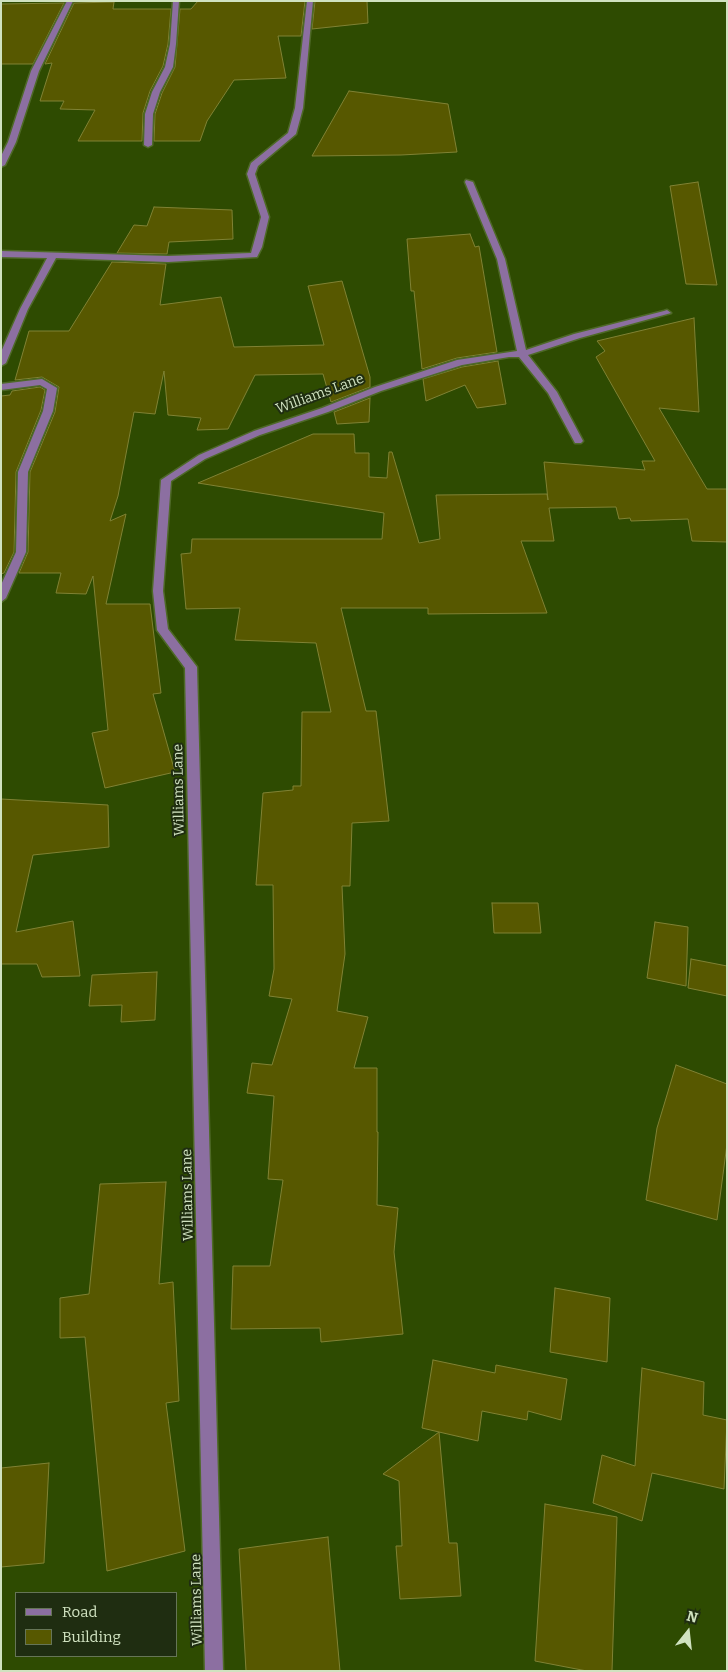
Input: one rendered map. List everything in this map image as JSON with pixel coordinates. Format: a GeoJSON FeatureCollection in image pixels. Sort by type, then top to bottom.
{"type":"FeatureCollection","features":[{"type":"Feature","properties":{"kind":"street"},"geometry":{"type":"LineString","coordinates":[[1,165],[12,142],[35,71],[70,1]]}},
{"type":"Feature","properties":{"kind":"street"},"geometry":{"type":"LineString","coordinates":[[148,145],[149,114],[156,92],[169,67],[176,1]]}},
{"type":"Feature","properties":{"kind":"street"},"geometry":{"type":"LineString","coordinates":[[1,254],[168,259],[254,254],[258,247],[265,217],[250,174],[254,165],[292,134],[299,108],[310,1]]}},
{"type":"Feature","properties":{"kind":"street"},"geometry":{"type":"LineString","coordinates":[[469,182],[500,259],[522,354],[552,392],[578,441]]}},
{"type":"Feature","properties":{"kind":"street"},"geometry":{"type":"LineString","coordinates":[[1,364],[24,309],[52,257]]}},
{"type":"Feature","properties":{"kind":"street"},"geometry":{"type":"LineString","coordinates":[[522,354],[577,336],[667,313]]}},
{"type":"Feature","properties":{"kind":"street","name":"Williams Lane"},"geometry":{"type":"LineString","coordinates":[[214,1671],[191,667],[163,630],[158,591],[166,480],[202,457],[257,433],[325,410],[378,388],[460,362],[509,354],[522,354]]}},
{"type":"Feature","properties":{"kind":"street"},"geometry":{"type":"LineString","coordinates":[[1,387],[42,382],[52,388],[48,411],[23,472],[21,552],[1,598]]}},
{"type":"Feature","properties":{"kind":"building"},"geometry":{"type":"Polygon","coordinates":[[[198,1],[305,1],[301,36],[278,36],[286,78],[234,80],[207,121],[200,141],[154,141],[155,114],[162,93],[175,67],[180,9],[191,9],[198,1]]]}},
{"type":"Feature","properties":{"kind":"building"},"geometry":{"type":"Polygon","coordinates":[[[315,1],[367,1],[368,23],[312,29],[315,1]]]}},
{"type":"Feature","properties":{"kind":"building"},"geometry":{"type":"Polygon","coordinates":[[[114,2],[113,9],[171,9],[168,44],[163,66],[150,91],[143,113],[142,141],[78,141],[95,110],[60,109],[64,101],[40,101],[52,63],[45,64],[74,3],[114,2]]]}},
{"type":"Feature","properties":{"kind":"building"},"geometry":{"type":"Polygon","coordinates":[[[64,3],[33,64],[1,64],[1,4],[64,3]]]}},
{"type":"Feature","properties":{"kind":"building"},"geometry":{"type":"Polygon","coordinates":[[[349,91],[448,104],[457,152],[312,156],[349,91]]]}},
{"type":"Feature","properties":{"kind":"building"},"geometry":{"type":"Polygon","coordinates":[[[698,182],[717,285],[686,284],[670,186],[698,182]]]}},
{"type":"Feature","properties":{"kind":"building"},"geometry":{"type":"Polygon","coordinates":[[[154,207],[232,210],[233,239],[169,242],[167,254],[117,253],[134,225],[147,226],[154,207]]]}},
{"type":"Feature","properties":{"kind":"building"},"geometry":{"type":"Polygon","coordinates":[[[470,234],[475,247],[479,246],[497,352],[457,358],[422,369],[414,291],[411,291],[407,239],[470,234]]]}},
{"type":"Feature","properties":{"kind":"building"},"geometry":{"type":"Polygon","coordinates":[[[112,262],[166,264],[160,305],[221,297],[234,347],[324,345],[308,286],[342,281],[370,377],[370,387],[331,402],[323,374],[255,375],[228,429],[197,430],[201,418],[168,415],[164,371],[155,414],[134,412],[118,496],[110,521],[126,514],[106,604],[150,604],[161,693],[153,694],[175,772],[105,788],[92,733],[108,730],[93,576],[86,594],[56,593],[61,573],[19,573],[28,552],[30,472],[55,412],[59,387],[42,377],[15,380],[29,331],[69,331],[112,262]]]}},
{"type":"Feature","properties":{"kind":"building"},"geometry":{"type":"Polygon","coordinates":[[[694,318],[699,412],[659,408],[707,489],[727,489],[727,542],[692,541],[688,519],[631,521],[630,518],[619,519],[616,507],[549,508],[554,541],[521,541],[547,613],[428,614],[428,608],[341,608],[366,711],[376,711],[389,821],[352,823],[350,886],[342,886],[345,954],[337,1011],[368,1017],[354,1068],[377,1068],[377,1205],[398,1208],[394,1252],[403,1334],[321,1342],[320,1328],[231,1329],[233,1266],[270,1266],[283,1180],[268,1179],[274,1096],[247,1093],[252,1063],[272,1065],[292,999],[269,996],[274,969],[273,885],[256,885],[263,793],[293,790],[293,786],[301,786],[302,712],[331,712],[316,643],[235,640],[240,608],[186,609],[181,554],[191,553],[192,539],[382,539],[384,513],[198,483],[313,434],[354,434],[355,453],[369,453],[369,477],[387,478],[389,452],[392,452],[419,543],[440,539],[436,495],[547,494],[548,500],[544,462],[645,470],[642,461],[655,461],[596,357],[605,351],[597,341],[694,318]]]}},
{"type":"Feature","properties":{"kind":"building"},"geometry":{"type":"Polygon","coordinates":[[[498,361],[506,404],[477,408],[465,385],[426,401],[423,379],[462,367],[498,361]]]}},
{"type":"Feature","properties":{"kind":"building"},"geometry":{"type":"Polygon","coordinates":[[[40,387],[45,390],[41,410],[16,472],[14,552],[4,573],[1,574],[1,396],[10,395],[12,391],[40,387]]]}},
{"type":"Feature","properties":{"kind":"building"},"geometry":{"type":"Polygon","coordinates":[[[370,398],[369,422],[337,424],[334,412],[370,398]]]}},
{"type":"Feature","properties":{"kind":"building"},"geometry":{"type":"Polygon","coordinates":[[[1,799],[108,805],[109,847],[33,855],[16,932],[73,921],[80,976],[42,977],[37,964],[1,964],[1,799]]]}},
{"type":"Feature","properties":{"kind":"building"},"geometry":{"type":"Polygon","coordinates":[[[492,903],[538,903],[541,933],[494,933],[492,903]]]}},
{"type":"Feature","properties":{"kind":"building"},"geometry":{"type":"Polygon","coordinates":[[[655,922],[688,927],[686,986],[647,978],[655,922]]]}},
{"type":"Feature","properties":{"kind":"building"},"geometry":{"type":"Polygon","coordinates":[[[691,959],[727,966],[727,996],[688,988],[691,959]]]}},
{"type":"Feature","properties":{"kind":"building"},"geometry":{"type":"Polygon","coordinates":[[[157,972],[155,1020],[121,1022],[122,1005],[89,1006],[92,975],[157,972]]]}},
{"type":"Feature","properties":{"kind":"building"},"geometry":{"type":"Polygon","coordinates":[[[676,1065],[727,1084],[727,1144],[717,1220],[646,1200],[657,1128],[676,1065]]]}},
{"type":"Feature","properties":{"kind":"building"},"geometry":{"type":"Polygon","coordinates":[[[166,1182],[159,1284],[173,1282],[179,1401],[166,1403],[185,1551],[107,1571],[85,1337],[60,1338],[60,1298],[89,1294],[100,1184],[166,1182]]]}},
{"type":"Feature","properties":{"kind":"building"},"geometry":{"type":"Polygon","coordinates":[[[555,1288],[610,1298],[607,1362],[550,1352],[555,1288]]]}},
{"type":"Feature","properties":{"kind":"building"},"geometry":{"type":"Polygon","coordinates":[[[433,1360],[495,1373],[496,1365],[567,1379],[561,1420],[528,1411],[527,1420],[482,1411],[478,1441],[422,1428],[433,1360]]]}},
{"type":"Feature","properties":{"kind":"building"},"geometry":{"type":"Polygon","coordinates":[[[642,1368],[704,1382],[703,1415],[727,1420],[724,1489],[652,1473],[642,1521],[593,1503],[602,1455],[635,1466],[642,1368]]]}},
{"type":"Feature","properties":{"kind":"building"},"geometry":{"type":"Polygon","coordinates":[[[439,1432],[449,1543],[457,1543],[461,1596],[400,1599],[396,1546],[402,1546],[399,1481],[383,1474],[439,1432]]]}},
{"type":"Feature","properties":{"kind":"building"},"geometry":{"type":"Polygon","coordinates":[[[49,1463],[44,1563],[1,1567],[1,1468],[49,1463]]]}},
{"type":"Feature","properties":{"kind":"building"},"geometry":{"type":"Polygon","coordinates":[[[545,1504],[617,1517],[612,1671],[587,1671],[535,1661],[545,1504]]]}},
{"type":"Feature","properties":{"kind":"building"},"geometry":{"type":"Polygon","coordinates":[[[328,1537],[340,1671],[246,1671],[239,1549],[328,1537]]]}}]}
